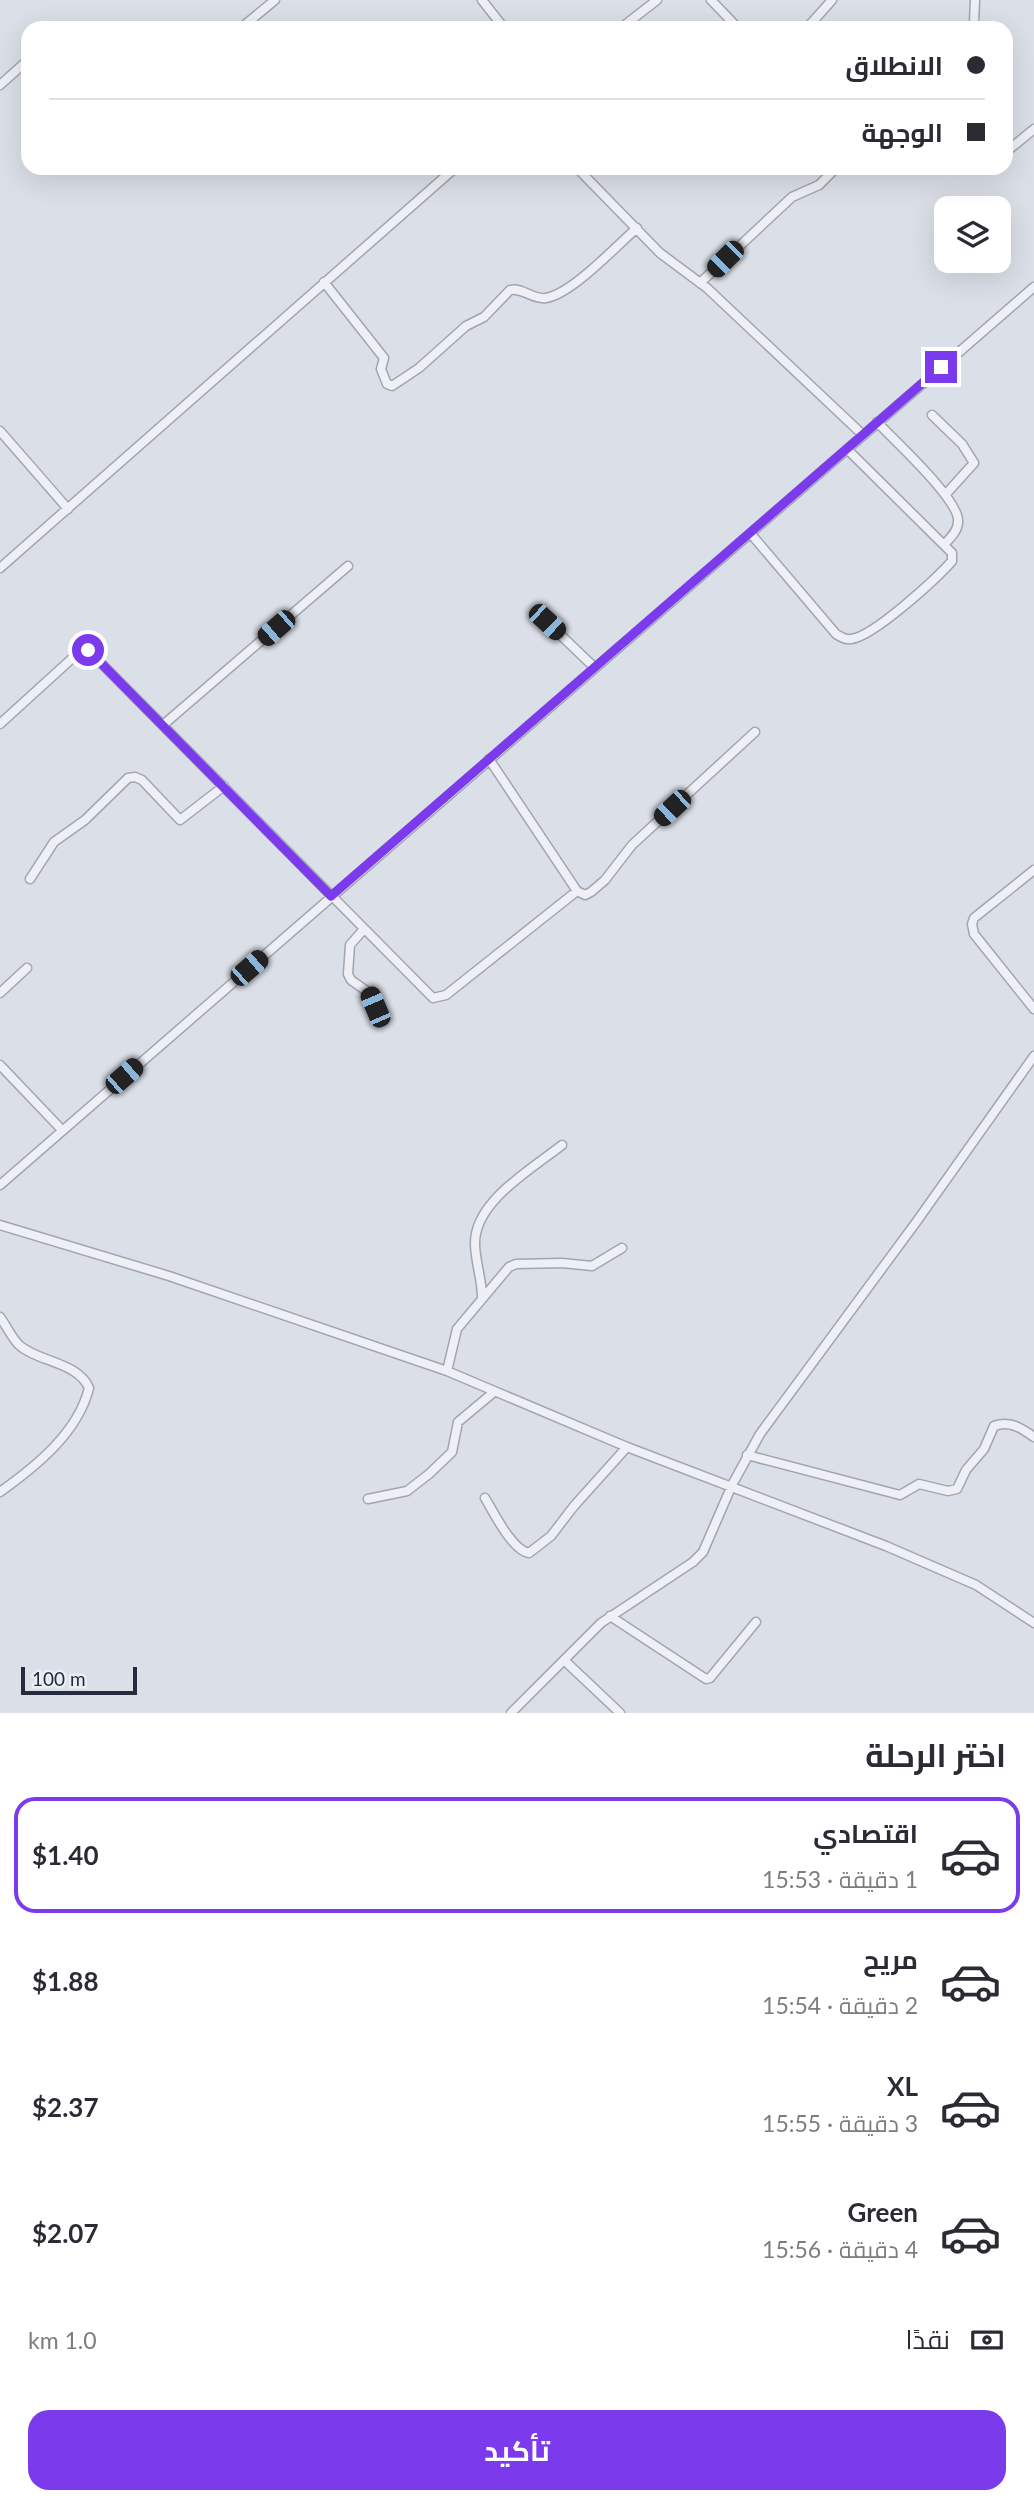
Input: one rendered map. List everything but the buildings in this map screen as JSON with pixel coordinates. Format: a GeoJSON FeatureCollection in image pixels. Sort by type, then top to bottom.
{"type":"FeatureCollection","features":[{"type":"Feature","properties":{"kind":"street"},"geometry":{"type":"LineString","coordinates":[[250,21],[275,0]]}},
{"type":"Feature","properties":{"kind":"street"},"geometry":{"type":"LineString","coordinates":[[482,0],[498,21]]}},
{"type":"Feature","properties":{"kind":"street"},"geometry":{"type":"LineString","coordinates":[[630,21],[657,0]]}},
{"type":"Feature","properties":{"kind":"street"},"geometry":{"type":"LineString","coordinates":[[711,0],[731,21]]}},
{"type":"Feature","properties":{"kind":"street"},"geometry":{"type":"LineString","coordinates":[[813,21],[832,0]]}},
{"type":"Feature","properties":{"kind":"street"},"geometry":{"type":"LineString","coordinates":[[974,21],[975,0]]}},
{"type":"Feature","properties":{"kind":"street"},"geometry":{"type":"LineString","coordinates":[[0,85],[21,66]]}},
{"type":"Feature","properties":{"kind":"street"},"geometry":{"type":"LineString","coordinates":[[1013,146],[1034,128]]}},
{"type":"Feature","properties":{"kind":"street"},"geometry":{"type":"LineString","coordinates":[[0,568],[447,175]]}},
{"type":"Feature","properties":{"kind":"street"},"geometry":{"type":"LineString","coordinates":[[584,175],[660,253],[700,284],[863,435]]}},
{"type":"Feature","properties":{"kind":"street"},"geometry":{"type":"LineString","coordinates":[[700,284],[792,197],[819,185],[829,175]]}},
{"type":"Feature","properties":{"kind":"street"},"geometry":{"type":"LineString","coordinates":[[324,282],[384,358],[381,369],[387,384],[392,386],[419,368],[466,326],[484,317],[510,290],[516,289],[539,299],[563,292],[637,228]]}},
{"type":"Feature","properties":{"kind":"street"},"geometry":{"type":"LineString","coordinates":[[0,1185],[1034,287]]}},
{"type":"Feature","properties":{"kind":"street"},"geometry":{"type":"LineString","coordinates":[[932,415],[962,444],[974,463],[946,494]]}},
{"type":"Feature","properties":{"kind":"street"},"geometry":{"type":"LineString","coordinates":[[877,422],[946,494],[957,510],[959,521],[956,531],[944,545]]}},
{"type":"Feature","properties":{"kind":"street"},"geometry":{"type":"LineString","coordinates":[[0,431],[68,509]]}},
{"type":"Feature","properties":{"kind":"street"},"geometry":{"type":"LineString","coordinates":[[751,534],[836,634],[851,639],[892,615],[941,574],[953,559],[952,553],[847,449]]}},
{"type":"Feature","properties":{"kind":"street"},"geometry":{"type":"LineString","coordinates":[[163,725],[348,566]]}},
{"type":"Feature","properties":{"kind":"street"},"geometry":{"type":"LineString","coordinates":[[547,622],[595,668]]}},
{"type":"Feature","properties":{"kind":"street"},"geometry":{"type":"LineString","coordinates":[[0,724],[78,653],[86,650],[224,786],[430,997],[440,998],[578,891]]}},
{"type":"Feature","properties":{"kind":"street"},"geometry":{"type":"LineString","coordinates":[[489,759],[578,891],[587,895],[598,886],[632,845],[755,732]]}},
{"type":"Feature","properties":{"kind":"street"},"geometry":{"type":"LineString","coordinates":[[30,879],[54,842],[94,813],[128,778],[142,780],[180,820],[224,786]]}},
{"type":"Feature","properties":{"kind":"street"},"geometry":{"type":"LineString","coordinates":[[1034,870],[974,918],[972,923],[973,932],[980,942],[1034,1009]]}},
{"type":"Feature","properties":{"kind":"street"},"geometry":{"type":"LineString","coordinates":[[364,929],[350,944],[348,974],[351,980],[368,992],[381,1020]]}},
{"type":"Feature","properties":{"kind":"street"},"geometry":{"type":"LineString","coordinates":[[0,993],[27,968]]}},
{"type":"Feature","properties":{"kind":"street"},"geometry":{"type":"LineString","coordinates":[[511,1713],[610,1616],[703,1552],[747,1455],[1034,1056]]}},
{"type":"Feature","properties":{"kind":"street"},"geometry":{"type":"LineString","coordinates":[[0,1065],[62,1130]]}},
{"type":"Feature","properties":{"kind":"street"},"geometry":{"type":"LineString","coordinates":[[482,1297],[475,1242],[482,1217],[495,1198],[562,1145]]}},
{"type":"Feature","properties":{"kind":"street"},"geometry":{"type":"LineString","coordinates":[[0,1225],[169,1276],[447,1371],[627,1447],[732,1485],[976,1584],[1034,1623]]}},
{"type":"Feature","properties":{"kind":"street"},"geometry":{"type":"LineString","coordinates":[[447,1371],[457,1329],[506,1269],[513,1265],[562,1263],[592,1266],[622,1248]]}},
{"type":"Feature","properties":{"kind":"street"},"geometry":{"type":"LineString","coordinates":[[0,1317],[19,1344],[70,1370],[89,1388],[73,1422],[43,1459],[0,1492]]}},
{"type":"Feature","properties":{"kind":"street"},"geometry":{"type":"LineString","coordinates":[[368,1499],[407,1491],[429,1474],[452,1452],[454,1431],[458,1422],[494,1392]]}},
{"type":"Feature","properties":{"kind":"street"},"geometry":{"type":"LineString","coordinates":[[747,1455],[900,1495],[919,1484],[951,1492],[957,1489],[966,1470],[984,1449],[994,1426],[1007,1423],[1034,1437]]}},
{"type":"Feature","properties":{"kind":"street"},"geometry":{"type":"LineString","coordinates":[[485,1498],[513,1542],[522,1552],[529,1553],[551,1536],[627,1447]]}},
{"type":"Feature","properties":{"kind":"street"},"geometry":{"type":"LineString","coordinates":[[610,1616],[707,1679],[756,1622]]}},
{"type":"Feature","properties":{"kind":"street"},"geometry":{"type":"LineString","coordinates":[[565,1661],[620,1713]]}},
{"type":"Feature","properties":{"kind":"route"},"geometry":{"type":"LineString","coordinates":[[88,650],[331,896],[941,367]]}}]}
